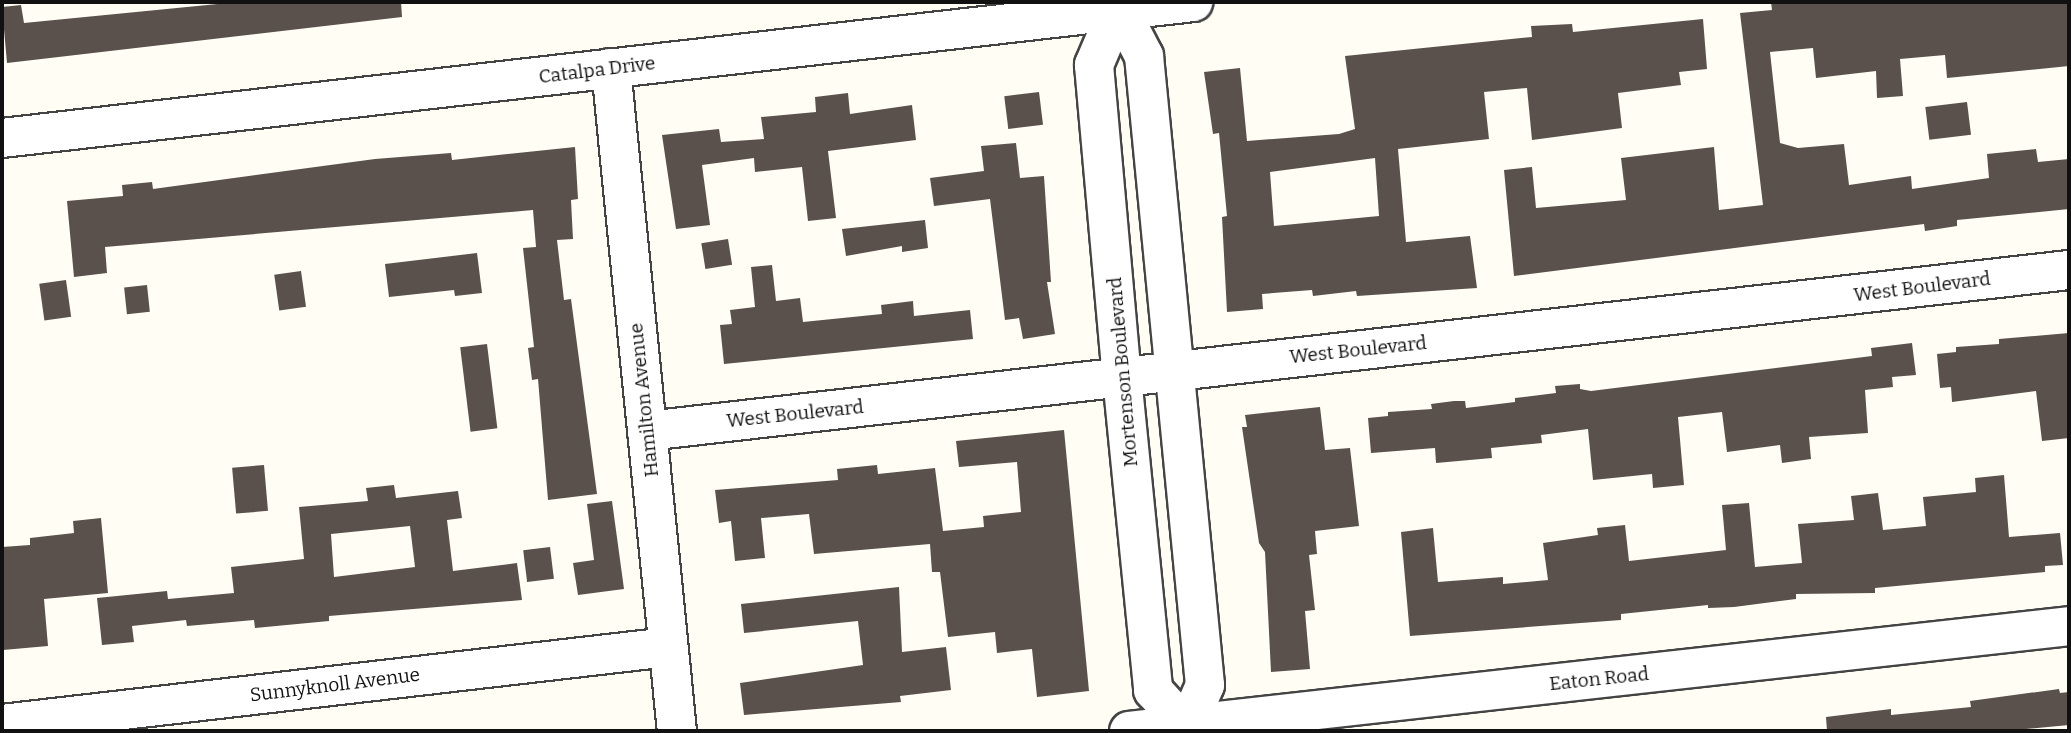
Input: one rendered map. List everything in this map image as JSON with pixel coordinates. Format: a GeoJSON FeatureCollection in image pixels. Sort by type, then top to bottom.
{"type":"FeatureCollection","features":[{"type":"Feature","properties":{"kind":"street","name":"Catalpa Drive"},"geometry":{"type":"LineString","coordinates":[[2,138],[611,68],[1116,6],[1192,2]]}},
{"type":"Feature","properties":{"kind":"street"},"geometry":{"type":"LineString","coordinates":[[1116,6],[1144,56],[1205,685],[1185,728]]}},
{"type":"Feature","properties":{"kind":"street","name":"Mortenson Boulevard"},"geometry":{"type":"LineString","coordinates":[[1116,6],[1094,65],[1122,377],[1153,690],[1185,728]]}},
{"type":"Feature","properties":{"kind":"street","name":"Hamilton Avenue"},"geometry":{"type":"LineString","coordinates":[[611,68],[677,731]]}},
{"type":"Feature","properties":{"kind":"street","name":"West Boulevard"},"geometry":{"type":"LineString","coordinates":[[647,431],[2069,270]]}},
{"type":"Feature","properties":{"kind":"street","name":"Eaton Road"},"geometry":{"type":"LineString","coordinates":[[1129,731],[1185,728],[2069,625]]}},
{"type":"Feature","properties":{"kind":"street","name":"Sunnyknoll Avenue"},"geometry":{"type":"LineString","coordinates":[[2,724],[669,647]]}},
{"type":"Feature","properties":{"kind":"building"},"geometry":{"type":"Polygon","coordinates":[[[238,2],[401,2],[402,17],[7,63],[2,7],[21,5],[24,23],[238,2]]]}},
{"type":"Feature","properties":{"kind":"building"},"geometry":{"type":"Polygon","coordinates":[[[1771,2],[2069,2],[2069,66],[1947,78],[1945,55],[1900,59],[1903,96],[1877,98],[1876,71],[1816,78],[1813,48],[1770,52],[1780,143],[1798,148],[1844,144],[1849,185],[1911,176],[1912,189],[1989,178],[1987,154],[2036,149],[2038,162],[2069,159],[2069,209],[1957,220],[1957,226],[1925,231],[1924,224],[1514,276],[1504,170],[1532,167],[1536,208],[1626,200],[1621,158],[1714,147],[1719,210],[1763,205],[1740,13],[1772,10],[1771,2]]]}},
{"type":"Feature","properties":{"kind":"building"},"geometry":{"type":"Polygon","coordinates":[[[1703,19],[1707,69],[1679,72],[1681,85],[1618,93],[1622,128],[1532,140],[1527,88],[1484,92],[1489,139],[1398,149],[1406,242],[1470,236],[1477,288],[1357,296],[1356,291],[1313,296],[1312,290],[1262,294],[1263,309],[1227,312],[1222,217],[1227,216],[1219,133],[1213,134],[1204,72],[1240,68],[1247,141],[1339,134],[1355,129],[1345,56],[1532,37],[1531,26],[1572,24],[1573,32],[1703,19]],[[1375,158],[1270,172],[1274,226],[1379,216],[1375,158]]]}},
{"type":"Feature","properties":{"kind":"building"},"geometry":{"type":"Polygon","coordinates":[[[1039,92],[1043,125],[1008,129],[1004,96],[1039,92]]]}},
{"type":"Feature","properties":{"kind":"building"},"geometry":{"type":"Polygon","coordinates":[[[848,93],[850,114],[912,105],[916,140],[828,151],[836,218],[808,221],[802,167],[755,172],[754,158],[702,165],[710,225],[676,229],[662,135],[719,129],[721,142],[764,139],[761,117],[816,112],[815,97],[848,93]]]}},
{"type":"Feature","properties":{"kind":"building"},"geometry":{"type":"Polygon","coordinates":[[[1967,102],[1971,135],[1929,140],[1925,107],[1967,102]]]}},
{"type":"Feature","properties":{"kind":"building"},"geometry":{"type":"Polygon","coordinates":[[[1016,143],[1020,178],[1044,176],[1051,282],[1047,282],[1055,334],[1023,339],[1019,318],[1005,320],[990,199],[934,206],[930,178],[984,171],[981,146],[1016,143]]]}},
{"type":"Feature","properties":{"kind":"building"},"geometry":{"type":"Polygon","coordinates":[[[575,147],[578,199],[571,200],[573,239],[557,240],[564,300],[571,299],[597,494],[548,500],[538,379],[532,380],[528,348],[534,347],[523,248],[536,247],[533,210],[105,247],[107,273],[74,277],[67,201],[123,196],[122,185],[152,182],[153,189],[375,159],[451,153],[452,160],[575,147]]]}},
{"type":"Feature","properties":{"kind":"building"},"geometry":{"type":"Polygon","coordinates":[[[925,220],[928,248],[902,252],[902,246],[846,256],[842,229],[925,220]]]}},
{"type":"Feature","properties":{"kind":"building"},"geometry":{"type":"Polygon","coordinates":[[[728,239],[732,265],[705,269],[701,243],[728,239]]]}},
{"type":"Feature","properties":{"kind":"building"},"geometry":{"type":"Polygon","coordinates":[[[477,253],[482,293],[455,296],[454,290],[389,297],[385,264],[477,253]]]}},
{"type":"Feature","properties":{"kind":"building"},"geometry":{"type":"Polygon","coordinates":[[[772,265],[776,301],[800,298],[803,322],[882,314],[881,305],[913,301],[914,316],[970,310],[973,339],[724,364],[720,325],[732,324],[730,310],[755,307],[751,267],[772,265]]]}},
{"type":"Feature","properties":{"kind":"building"},"geometry":{"type":"Polygon","coordinates":[[[301,271],[306,307],[279,310],[274,275],[301,271]]]}},
{"type":"Feature","properties":{"kind":"building"},"geometry":{"type":"Polygon","coordinates":[[[66,280],[71,317],[44,320],[39,284],[66,280]]]}},
{"type":"Feature","properties":{"kind":"building"},"geometry":{"type":"Polygon","coordinates":[[[147,285],[150,312],[127,314],[124,287],[147,285]]]}},
{"type":"Feature","properties":{"kind":"building"},"geometry":{"type":"Polygon","coordinates":[[[2069,333],[2069,438],[2042,441],[2036,391],[1952,402],[1951,387],[1940,388],[1937,354],[1956,352],[1956,347],[1999,344],[1999,339],[2069,333]]]}},
{"type":"Feature","properties":{"kind":"building"},"geometry":{"type":"Polygon","coordinates":[[[1912,343],[1916,375],[1892,377],[1893,387],[1865,390],[1868,433],[1809,437],[1811,459],[1782,463],[1780,445],[1727,452],[1722,412],[1678,417],[1684,485],[1653,488],[1652,474],[1593,480],[1588,429],[1541,435],[1542,443],[1491,448],[1492,458],[1436,463],[1435,448],[1371,453],[1368,418],[1388,416],[1388,412],[1432,409],[1431,404],[1454,401],[1465,401],[1466,408],[1515,402],[1515,398],[1556,393],[1555,386],[1580,384],[1580,389],[1591,391],[1872,356],[1871,348],[1912,343]]]}},
{"type":"Feature","properties":{"kind":"building"},"geometry":{"type":"Polygon","coordinates":[[[487,344],[497,428],[471,432],[460,347],[487,344]]]}},
{"type":"Feature","properties":{"kind":"building"},"geometry":{"type":"Polygon","coordinates":[[[1320,407],[1325,450],[1350,448],[1359,526],[1315,531],[1317,554],[1309,555],[1315,610],[1305,611],[1310,669],[1271,672],[1265,552],[1259,543],[1242,427],[1247,427],[1245,415],[1320,407]]]}},
{"type":"Feature","properties":{"kind":"building"},"geometry":{"type":"Polygon","coordinates":[[[1064,430],[1089,691],[1037,697],[1032,649],[997,653],[995,632],[948,637],[940,572],[932,572],[930,544],[814,554],[809,514],[761,518],[765,558],[735,561],[731,521],[719,523],[715,490],[838,480],[837,469],[877,465],[878,474],[935,468],[943,531],[984,527],[983,516],[1021,512],[1017,462],[959,467],[956,441],[1064,430]]]}},
{"type":"Feature","properties":{"kind":"building"},"geometry":{"type":"Polygon","coordinates":[[[264,465],[268,511],[236,514],[232,468],[264,465]]]}},
{"type":"Feature","properties":{"kind":"building"},"geometry":{"type":"Polygon","coordinates":[[[2004,475],[2009,537],[2060,533],[2063,565],[2045,566],[2045,572],[1875,588],[1875,593],[1796,594],[1796,599],[1734,607],[1708,608],[1708,605],[1621,614],[1621,620],[1410,636],[1401,532],[1433,528],[1438,582],[1503,577],[1503,584],[1548,580],[1543,543],[1598,535],[1597,528],[1625,525],[1629,561],[1726,550],[1722,505],[1749,503],[1755,567],[1802,563],[1798,524],[1854,520],[1851,496],[1878,493],[1883,530],[1926,526],[1923,497],[1976,492],[1975,478],[2004,475]]]}},
{"type":"Feature","properties":{"kind":"building"},"geometry":{"type":"Polygon","coordinates":[[[394,485],[396,498],[458,491],[462,518],[447,520],[453,571],[517,563],[522,600],[329,616],[329,621],[255,628],[254,620],[187,626],[186,620],[132,626],[134,642],[102,645],[97,598],[167,591],[168,599],[234,593],[231,567],[304,559],[299,507],[368,501],[366,488],[394,485]],[[410,526],[331,534],[334,577],[415,567],[410,526]]]}},
{"type":"Feature","properties":{"kind":"building"},"geometry":{"type":"Polygon","coordinates":[[[612,501],[624,589],[578,595],[573,563],[594,560],[587,504],[612,501]]]}},
{"type":"Feature","properties":{"kind":"building"},"geometry":{"type":"Polygon","coordinates":[[[101,518],[108,593],[44,599],[48,646],[3,650],[2,547],[30,545],[30,538],[74,533],[73,521],[101,518]]]}},
{"type":"Feature","properties":{"kind":"building"},"geometry":{"type":"Polygon","coordinates":[[[550,547],[554,579],[527,582],[523,550],[550,547]]]}},
{"type":"Feature","properties":{"kind":"building"},"geometry":{"type":"Polygon","coordinates":[[[899,587],[902,652],[946,647],[951,690],[900,696],[901,702],[744,715],[740,683],[863,665],[858,621],[744,633],[741,604],[899,587]]]}},
{"type":"Feature","properties":{"kind":"building"},"geometry":{"type":"Polygon","coordinates":[[[2059,689],[2060,693],[2069,692],[2069,725],[2004,731],[1827,731],[1826,717],[1891,709],[1891,715],[1971,707],[1970,701],[2059,689]]]}}]}
